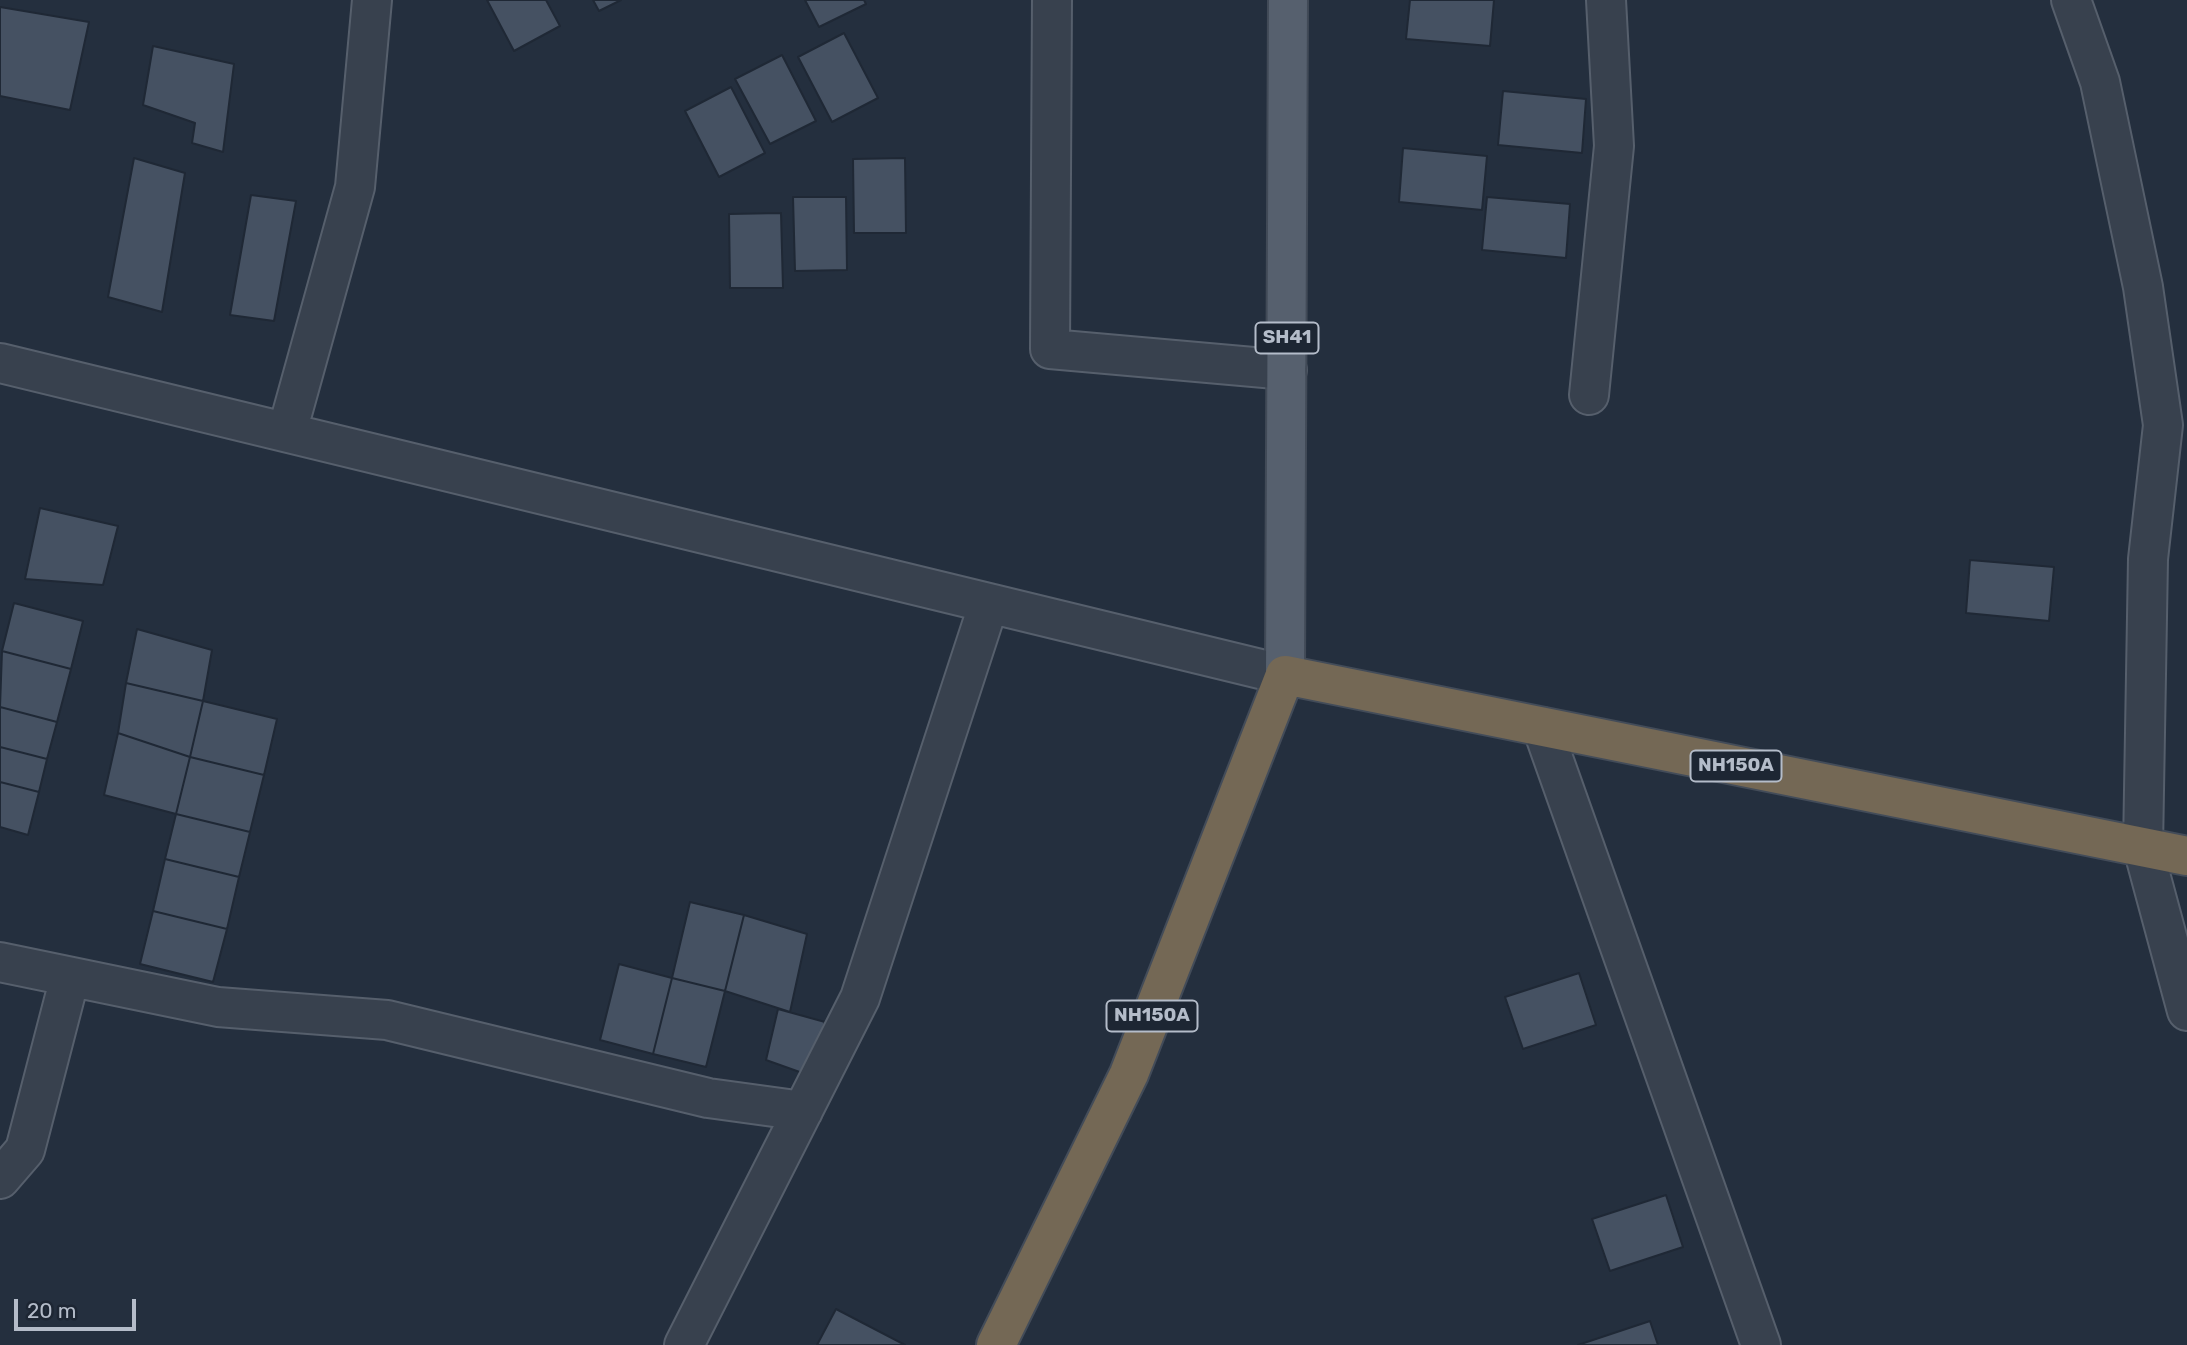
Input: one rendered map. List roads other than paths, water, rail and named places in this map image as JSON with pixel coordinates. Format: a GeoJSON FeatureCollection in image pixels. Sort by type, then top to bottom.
{"type":"FeatureCollection","features":[{"type":"Feature","properties":{"kind":"highway","name":"NH150A"},"geometry":{"type":"LineString","coordinates":[[996,1345],[1129,1074],[1285,675],[2187,856]]}},
{"type":"Feature","properties":{"kind":"main road","name":"SH41"},"geometry":{"type":"LineString","coordinates":[[1285,675],[1289,0]]}},
{"type":"Feature","properties":{"kind":"street"},"geometry":{"type":"LineString","coordinates":[[286,432],[355,187],[372,0]]}},
{"type":"Feature","properties":{"kind":"street"},"geometry":{"type":"LineString","coordinates":[[1052,0],[1050,349],[1287,370]]}},
{"type":"Feature","properties":{"kind":"street"},"geometry":{"type":"LineString","coordinates":[[1589,395],[1614,146],[1606,0]]}},
{"type":"Feature","properties":{"kind":"street"},"geometry":{"type":"LineString","coordinates":[[2071,0],[2100,82],[2143,287],[2163,425],[2148,559],[2143,848],[2187,1011]]}},
{"type":"Feature","properties":{"kind":"street"},"geometry":{"type":"LineString","coordinates":[[0,363],[1285,675]]}},
{"type":"Feature","properties":{"kind":"street"},"geometry":{"type":"LineString","coordinates":[[684,1345],[860,998],[989,603]]}},
{"type":"Feature","properties":{"kind":"street"},"geometry":{"type":"LineString","coordinates":[[1542,727],[1761,1345]]}},
{"type":"Feature","properties":{"kind":"street"},"geometry":{"type":"LineString","coordinates":[[0,962],[218,1007],[387,1020],[708,1098],[803,1111]]}},
{"type":"Feature","properties":{"kind":"street"},"geometry":{"type":"LineString","coordinates":[[0,1179],[25,1150],[69,977]]}}]}
